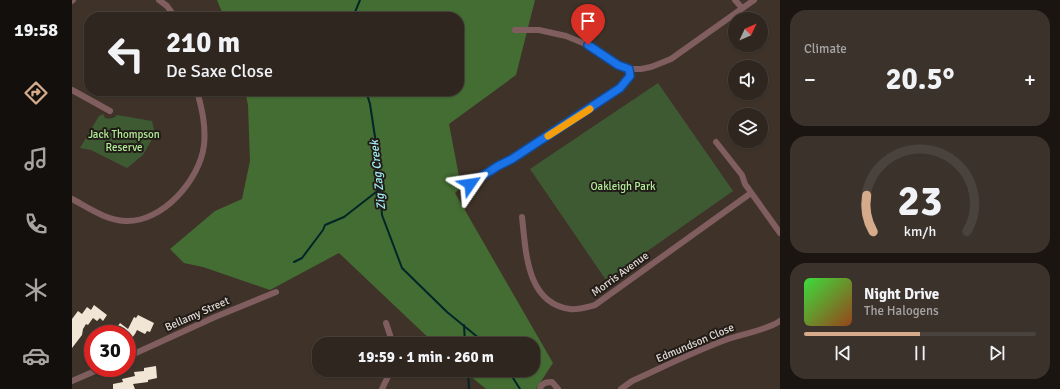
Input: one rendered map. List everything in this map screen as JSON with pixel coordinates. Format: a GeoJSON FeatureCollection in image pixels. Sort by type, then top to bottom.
{"type":"FeatureCollection","features":[{"type":"Feature","properties":{"kind":"street"},"geometry":{"type":"LineString","coordinates":[[159,0],[167,6],[171,12]]}},
{"type":"Feature","properties":{"kind":"street"},"geometry":{"type":"LineString","coordinates":[[734,0],[742,8]]}},
{"type":"Feature","properties":{"kind":"street"},"geometry":{"type":"LineString","coordinates":[[515,30],[539,30],[566,36],[588,45],[618,65],[629,69],[651,67],[671,59],[754,0]]}},
{"type":"Feature","properties":{"kind":"street"},"geometry":{"type":"LineString","coordinates":[[470,184],[512,159],[620,88],[630,76],[629,69]]}},
{"type":"Feature","properties":{"kind":"street"},"geometry":{"type":"LineString","coordinates":[[72,90],[110,110]]}},
{"type":"Feature","properties":{"kind":"street"},"geometry":{"type":"LineString","coordinates":[[72,200],[109,218],[124,221],[146,218],[167,205],[189,182],[195,173],[202,155],[205,136],[198,96]]}},
{"type":"Feature","properties":{"kind":"street"},"geometry":{"type":"LineString","coordinates":[[716,142],[742,175],[745,184],[780,233]]}},
{"type":"Feature","properties":{"kind":"street","name":"Morris Avenue"},"geometry":{"type":"LineString","coordinates":[[522,217],[527,260],[533,280],[546,298],[551,302],[571,309],[582,308],[595,305],[751,193]]}},
{"type":"Feature","properties":{"kind":"street","name":"Bellamy Street"},"geometry":{"type":"LineString","coordinates":[[136,353],[215,317],[276,292]]}},
{"type":"Feature","properties":{"kind":"street","name":"Edmundson Close"},"geometry":{"type":"LineString","coordinates":[[621,389],[632,381],[727,339],[767,328],[780,321]]}},
{"type":"Feature","properties":{"kind":"street"},"geometry":{"type":"LineString","coordinates":[[386,323],[391,337]]}},
{"type":"Feature","properties":{"kind":"street"},"geometry":{"type":"LineString","coordinates":[[72,381],[84,376]]}},
{"type":"Feature","properties":{"kind":"street"},"geometry":{"type":"LineString","coordinates":[[382,389],[388,377]]}},
{"type":"Feature","properties":{"kind":"street"},"geometry":{"type":"LineString","coordinates":[[540,389],[540,386],[546,382],[552,382],[558,389]]}},
{"type":"Feature","properties":{"kind":"green space"},"geometry":{"type":"Polygon","coordinates":[[[217,0],[535,0],[516,75],[449,124],[461,187],[455,193],[538,337],[428,337],[339,253],[270,290],[203,267],[184,263],[170,249],[215,211],[242,199],[250,161],[248,105],[246,96],[464,96],[464,12],[222,12],[217,0]]]}},
{"type":"Feature","properties":{"kind":"green space","name":"Oakleigh Park"},"geometry":{"type":"Polygon","coordinates":[[[658,83],[733,191],[606,280],[530,169],[658,83]]]}},
{"type":"Feature","properties":{"kind":"green space","name":"Jack Thompson Reserve"},"geometry":{"type":"Polygon","coordinates":[[[103,114],[105,118],[110,119],[117,115],[152,121],[155,134],[143,155],[127,168],[91,150],[80,148],[99,116],[103,114]]]}},
{"type":"Feature","properties":{"kind":"green space"},"geometry":{"type":"Polygon","coordinates":[[[540,340],[553,363],[536,389],[486,389],[471,377],[540,377],[540,340]]]}},
{"type":"Feature","properties":{"kind":"building"},"geometry":{"type":"Polygon","coordinates":[[[94,305],[107,315],[103,321],[100,318],[97,321],[93,318],[88,325],[84,325],[82,335],[72,348],[72,319],[78,311],[82,314],[87,307],[91,310],[94,305]]]}},
{"type":"Feature","properties":{"kind":"building"},"geometry":{"type":"Polygon","coordinates":[[[138,315],[154,323],[150,332],[147,331],[145,334],[137,330],[136,332],[136,325],[130,325],[134,317],[136,318],[138,315]]]}},
{"type":"Feature","properties":{"kind":"building"},"geometry":{"type":"Polygon","coordinates":[[[156,366],[157,378],[148,380],[148,382],[133,384],[135,389],[113,389],[113,384],[123,382],[122,379],[136,377],[136,372],[144,371],[144,368],[156,366]]]}},
{"type":"Feature","properties":{"kind":"waterway","name":"Zig Zag Creek"},"geometry":{"type":"LineString","coordinates":[[355,12],[360,0]]}},
{"type":"Feature","properties":{"kind":"waterway","name":"Zig Zag Creek"},"geometry":{"type":"LineString","coordinates":[[368,96],[375,137],[382,215],[402,268],[447,312],[477,337]]}},
{"type":"Feature","properties":{"kind":"waterway"},"geometry":{"type":"LineString","coordinates":[[294,262],[302,258],[323,230],[325,225],[344,217],[380,189]]}},
{"type":"Feature","properties":{"kind":"waterway","name":"Zig Zag Creek"},"geometry":{"type":"LineString","coordinates":[[464,325],[465,337]]}},
{"type":"Feature","properties":{"kind":"waterway","name":"Zig Zag Creek"},"geometry":{"type":"LineString","coordinates":[[468,377],[469,389]]}},
{"type":"Feature","properties":{"kind":"waterway","name":"Zig Zag Creek"},"geometry":{"type":"LineString","coordinates":[[512,377],[520,389]]}},
{"type":"Feature","properties":{"kind":"slow traffic"},"geometry":{"type":"LineString","coordinates":[[548,136],[590,109]]}},
{"type":"Feature","properties":{"kind":"route"},"geometry":{"type":"LineString","coordinates":[[470,184],[512,159],[620,88],[630,76],[629,69],[618,65],[604,54],[588,45]]}}]}
